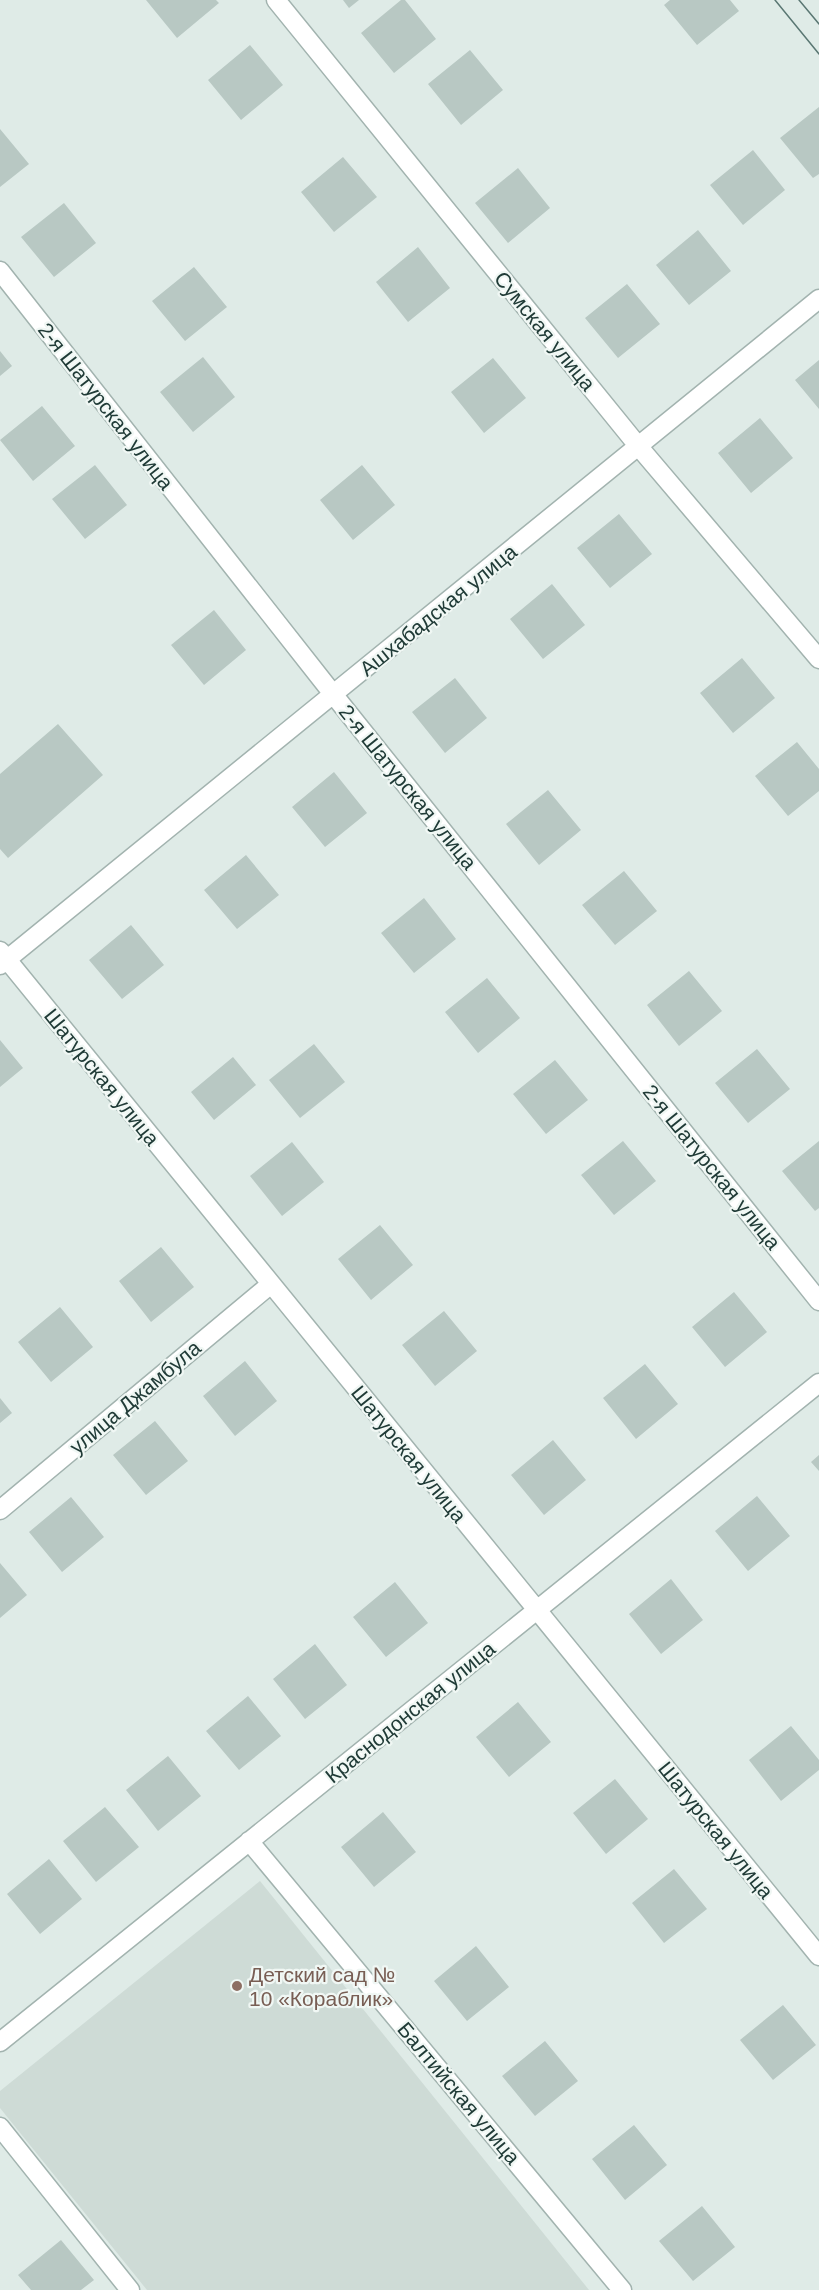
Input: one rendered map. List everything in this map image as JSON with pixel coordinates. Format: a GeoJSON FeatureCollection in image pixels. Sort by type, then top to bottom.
{"type":"FeatureCollection","features":[{"type":"Feature","properties":{"kind":"street","name":"Сумская улица"},"geometry":{"type":"LineString","coordinates":[[276,0],[639,447],[819,659]]}},
{"type":"Feature","properties":{"kind":"street","name":"2-я Шатурская улица"},"geometry":{"type":"LineString","coordinates":[[0,271],[333,694],[819,1301]]}},
{"type":"Feature","properties":{"kind":"street","name":"Ашхабадская улица"},"geometry":{"type":"LineString","coordinates":[[2,958],[333,694],[819,299]]}},
{"type":"Feature","properties":{"kind":"street","name":"Шатурская улица"},"geometry":{"type":"LineString","coordinates":[[2,958],[819,1956]]}},
{"type":"Feature","properties":{"kind":"street","name":"улица Джамбула"},"geometry":{"type":"LineString","coordinates":[[0,1510],[271,1284]]}},
{"type":"Feature","properties":{"kind":"street","name":"Краснодонская улица"},"geometry":{"type":"LineString","coordinates":[[0,2042],[819,1383]]}},
{"type":"Feature","properties":{"kind":"street","name":"Балтийская улица"},"geometry":{"type":"LineString","coordinates":[[249,1841],[622,2290]]}},
{"type":"Feature","properties":{"kind":"street"},"geometry":{"type":"LineString","coordinates":[[0,2127],[130,2290]]}},
{"type":"Feature","properties":{"kind":"shaded area","name":"Детский сад № 10 «Кораблик»"},"geometry":{"type":"Polygon","coordinates":[[[260,1881],[589,2290],[147,2290],[0,2108],[0,2091],[260,1881]]]}},
{"type":"Feature","properties":{"kind":"building"},"geometry":{"type":"Polygon","coordinates":[[[146,0],[216,0],[219,3],[177,38],[146,0]]]}},
{"type":"Feature","properties":{"kind":"building"},"geometry":{"type":"Polygon","coordinates":[[[343,0],[359,0],[349,8],[343,0]]]}},
{"type":"Feature","properties":{"kind":"building"},"geometry":{"type":"Polygon","coordinates":[[[401,0],[405,0],[436,39],[394,73],[361,33],[401,0]]]}},
{"type":"Feature","properties":{"kind":"building"},"geometry":{"type":"Polygon","coordinates":[[[670,0],[730,0],[739,11],[697,45],[664,5],[670,0]]]}},
{"type":"Feature","properties":{"kind":"building"},"geometry":{"type":"Polygon","coordinates":[[[250,45],[283,85],[241,120],[208,80],[250,45]]]}},
{"type":"Feature","properties":{"kind":"building"},"geometry":{"type":"Polygon","coordinates":[[[470,50],[503,90],[461,125],[428,84],[470,50]]]}},
{"type":"Feature","properties":{"kind":"building"},"geometry":{"type":"Polygon","coordinates":[[[819,107],[819,174],[813,178],[780,138],[819,107]]]}},
{"type":"Feature","properties":{"kind":"building"},"geometry":{"type":"Polygon","coordinates":[[[0,129],[29,164],[0,187],[0,129]]]}},
{"type":"Feature","properties":{"kind":"building"},"geometry":{"type":"Polygon","coordinates":[[[753,150],[785,190],[743,225],[710,185],[753,150]]]}},
{"type":"Feature","properties":{"kind":"building"},"geometry":{"type":"Polygon","coordinates":[[[343,157],[377,197],[334,232],[301,192],[343,157]]]}},
{"type":"Feature","properties":{"kind":"building"},"geometry":{"type":"Polygon","coordinates":[[[518,168],[550,208],[508,243],[475,203],[518,168]]]}},
{"type":"Feature","properties":{"kind":"building"},"geometry":{"type":"Polygon","coordinates":[[[64,203],[96,243],[54,277],[21,237],[64,203]]]}},
{"type":"Feature","properties":{"kind":"building"},"geometry":{"type":"Polygon","coordinates":[[[698,230],[731,271],[689,305],[656,265],[698,230]]]}},
{"type":"Feature","properties":{"kind":"building"},"geometry":{"type":"Polygon","coordinates":[[[418,247],[450,288],[408,322],[376,282],[418,247]]]}},
{"type":"Feature","properties":{"kind":"building"},"geometry":{"type":"Polygon","coordinates":[[[194,267],[227,307],[185,341],[152,301],[194,267]]]}},
{"type":"Feature","properties":{"kind":"building"},"geometry":{"type":"Polygon","coordinates":[[[627,284],[660,324],[618,358],[585,318],[627,284]]]}},
{"type":"Feature","properties":{"kind":"building"},"geometry":{"type":"Polygon","coordinates":[[[0,351],[12,366],[0,376],[0,351]]]}},
{"type":"Feature","properties":{"kind":"building"},"geometry":{"type":"Polygon","coordinates":[[[203,357],[235,397],[193,432],[160,392],[203,357]]]}},
{"type":"Feature","properties":{"kind":"building"},"geometry":{"type":"Polygon","coordinates":[[[493,358],[526,398],[484,433],[451,392],[493,358]]]}},
{"type":"Feature","properties":{"kind":"building"},"geometry":{"type":"Polygon","coordinates":[[[819,360],[819,409],[795,380],[819,360]]]}},
{"type":"Feature","properties":{"kind":"building"},"geometry":{"type":"Polygon","coordinates":[[[42,406],[75,446],[33,481],[0,440],[42,406]]]}},
{"type":"Feature","properties":{"kind":"building"},"geometry":{"type":"Polygon","coordinates":[[[760,418],[793,458],[751,493],[718,453],[760,418]]]}},
{"type":"Feature","properties":{"kind":"building"},"geometry":{"type":"Polygon","coordinates":[[[95,465],[127,505],[85,539],[52,499],[95,465]]]}},
{"type":"Feature","properties":{"kind":"building"},"geometry":{"type":"Polygon","coordinates":[[[362,465],[395,505],[353,540],[320,500],[362,465]]]}},
{"type":"Feature","properties":{"kind":"building"},"geometry":{"type":"Polygon","coordinates":[[[619,514],[652,554],[610,588],[577,548],[619,514]]]}},
{"type":"Feature","properties":{"kind":"building"},"geometry":{"type":"Polygon","coordinates":[[[552,584],[585,625],[543,659],[510,619],[552,584]]]}},
{"type":"Feature","properties":{"kind":"building"},"geometry":{"type":"Polygon","coordinates":[[[214,610],[246,650],[204,685],[171,645],[214,610]]]}},
{"type":"Feature","properties":{"kind":"building"},"geometry":{"type":"Polygon","coordinates":[[[742,658],[775,698],[733,733],[700,693],[742,658]]]}},
{"type":"Feature","properties":{"kind":"building"},"geometry":{"type":"Polygon","coordinates":[[[455,678],[487,718],[445,753],[412,712],[455,678]]]}},
{"type":"Feature","properties":{"kind":"building"},"geometry":{"type":"Polygon","coordinates":[[[58,724],[103,775],[8,858],[0,849],[0,774],[58,724]]]}},
{"type":"Feature","properties":{"kind":"building"},"geometry":{"type":"Polygon","coordinates":[[[797,742],[819,769],[819,791],[788,816],[755,776],[797,742]]]}},
{"type":"Feature","properties":{"kind":"building"},"geometry":{"type":"Polygon","coordinates":[[[334,772],[367,813],[325,847],[292,807],[334,772]]]}},
{"type":"Feature","properties":{"kind":"building"},"geometry":{"type":"Polygon","coordinates":[[[548,790],[581,830],[539,865],[506,824],[548,790]]]}},
{"type":"Feature","properties":{"kind":"building"},"geometry":{"type":"Polygon","coordinates":[[[246,855],[279,895],[237,929],[204,890],[246,855]]]}},
{"type":"Feature","properties":{"kind":"building"},"geometry":{"type":"Polygon","coordinates":[[[624,871],[657,911],[615,945],[582,905],[624,871]]]}},
{"type":"Feature","properties":{"kind":"building"},"geometry":{"type":"Polygon","coordinates":[[[424,898],[456,939],[414,973],[381,933],[424,898]]]}},
{"type":"Feature","properties":{"kind":"building"},"geometry":{"type":"Polygon","coordinates":[[[131,925],[164,965],[122,999],[89,960],[131,925]]]}},
{"type":"Feature","properties":{"kind":"building"},"geometry":{"type":"Polygon","coordinates":[[[689,971],[722,1011],[679,1046],[647,1005],[689,971]]]}},
{"type":"Feature","properties":{"kind":"building"},"geometry":{"type":"Polygon","coordinates":[[[487,978],[520,1018],[478,1053],[445,1012],[487,978]]]}},
{"type":"Feature","properties":{"kind":"building"},"geometry":{"type":"Polygon","coordinates":[[[0,1040],[23,1068],[0,1087],[0,1040]]]}},
{"type":"Feature","properties":{"kind":"building"},"geometry":{"type":"Polygon","coordinates":[[[314,1044],[345,1082],[300,1118],[269,1080],[314,1044]]]}},
{"type":"Feature","properties":{"kind":"building"},"geometry":{"type":"Polygon","coordinates":[[[757,1049],[790,1089],[748,1123],[715,1083],[757,1049]]]}},
{"type":"Feature","properties":{"kind":"building"},"geometry":{"type":"Polygon","coordinates":[[[233,1057],[256,1085],[214,1120],[191,1092],[233,1057]]]}},
{"type":"Feature","properties":{"kind":"building"},"geometry":{"type":"Polygon","coordinates":[[[555,1060],[588,1100],[546,1134],[513,1094],[555,1060]]]}},
{"type":"Feature","properties":{"kind":"building"},"geometry":{"type":"Polygon","coordinates":[[[623,1141],[656,1181],[614,1215],[581,1175],[623,1141]]]}},
{"type":"Feature","properties":{"kind":"building"},"geometry":{"type":"Polygon","coordinates":[[[819,1141],[819,1208],[815,1211],[782,1171],[819,1141]]]}},
{"type":"Feature","properties":{"kind":"building"},"geometry":{"type":"Polygon","coordinates":[[[292,1142],[324,1182],[282,1216],[250,1176],[292,1142]]]}},
{"type":"Feature","properties":{"kind":"building"},"geometry":{"type":"Polygon","coordinates":[[[380,1225],[413,1265],[371,1300],[338,1259],[380,1225]]]}},
{"type":"Feature","properties":{"kind":"building"},"geometry":{"type":"Polygon","coordinates":[[[161,1247],[194,1287],[151,1322],[119,1281],[161,1247]]]}},
{"type":"Feature","properties":{"kind":"building"},"geometry":{"type":"Polygon","coordinates":[[[734,1292],[767,1332],[725,1367],[692,1327],[734,1292]]]}},
{"type":"Feature","properties":{"kind":"building"},"geometry":{"type":"Polygon","coordinates":[[[60,1307],[93,1347],[51,1382],[18,1342],[60,1307]]]}},
{"type":"Feature","properties":{"kind":"building"},"geometry":{"type":"Polygon","coordinates":[[[444,1311],[477,1351],[435,1386],[402,1345],[444,1311]]]}},
{"type":"Feature","properties":{"kind":"building"},"geometry":{"type":"Polygon","coordinates":[[[245,1361],[277,1401],[235,1436],[203,1396],[245,1361]]]}},
{"type":"Feature","properties":{"kind":"building"},"geometry":{"type":"Polygon","coordinates":[[[645,1364],[678,1404],[636,1439],[603,1398],[645,1364]]]}},
{"type":"Feature","properties":{"kind":"building"},"geometry":{"type":"Polygon","coordinates":[[[0,1398],[12,1413],[0,1423],[0,1398]]]}},
{"type":"Feature","properties":{"kind":"building"},"geometry":{"type":"Polygon","coordinates":[[[155,1421],[188,1461],[146,1495],[113,1455],[155,1421]]]}},
{"type":"Feature","properties":{"kind":"building"},"geometry":{"type":"Polygon","coordinates":[[[553,1440],[586,1480],[544,1515],[511,1475],[553,1440]]]}},
{"type":"Feature","properties":{"kind":"building"},"geometry":{"type":"Polygon","coordinates":[[[819,1455],[819,1471],[811,1462],[819,1455]]]}},
{"type":"Feature","properties":{"kind":"building"},"geometry":{"type":"Polygon","coordinates":[[[757,1496],[790,1536],[748,1571],[715,1531],[757,1496]]]}},
{"type":"Feature","properties":{"kind":"building"},"geometry":{"type":"Polygon","coordinates":[[[71,1497],[104,1537],[62,1572],[29,1532],[71,1497]]]}},
{"type":"Feature","properties":{"kind":"building"},"geometry":{"type":"Polygon","coordinates":[[[0,1563],[27,1595],[0,1618],[0,1563]]]}},
{"type":"Feature","properties":{"kind":"building"},"geometry":{"type":"Polygon","coordinates":[[[671,1579],[703,1620],[661,1654],[629,1614],[671,1579]]]}},
{"type":"Feature","properties":{"kind":"building"},"geometry":{"type":"Polygon","coordinates":[[[395,1582],[428,1623],[386,1657],[353,1617],[395,1582]]]}},
{"type":"Feature","properties":{"kind":"building"},"geometry":{"type":"Polygon","coordinates":[[[315,1644],[347,1685],[305,1719],[273,1679],[315,1644]]]}},
{"type":"Feature","properties":{"kind":"building"},"geometry":{"type":"Polygon","coordinates":[[[248,1696],[281,1736],[239,1770],[206,1731],[248,1696]]]}},
{"type":"Feature","properties":{"kind":"building"},"geometry":{"type":"Polygon","coordinates":[[[518,1702],[551,1742],[509,1777],[476,1737],[518,1702]]]}},
{"type":"Feature","properties":{"kind":"building"},"geometry":{"type":"Polygon","coordinates":[[[791,1726],[819,1760],[819,1770],[781,1801],[749,1760],[791,1726]]]}},
{"type":"Feature","properties":{"kind":"building"},"geometry":{"type":"Polygon","coordinates":[[[168,1756],[201,1796],[158,1831],[126,1790],[168,1756]]]}},
{"type":"Feature","properties":{"kind":"building"},"geometry":{"type":"Polygon","coordinates":[[[615,1779],[648,1819],[606,1854],[573,1813],[615,1779]]]}},
{"type":"Feature","properties":{"kind":"building"},"geometry":{"type":"Polygon","coordinates":[[[105,1807],[139,1847],[96,1882],[63,1841],[105,1807]]]}},
{"type":"Feature","properties":{"kind":"building"},"geometry":{"type":"Polygon","coordinates":[[[383,1812],[416,1852],[374,1887],[341,1847],[383,1812]]]}},
{"type":"Feature","properties":{"kind":"building"},"geometry":{"type":"Polygon","coordinates":[[[49,1859],[82,1899],[40,1934],[7,1894],[49,1859]]]}},
{"type":"Feature","properties":{"kind":"building"},"geometry":{"type":"Polygon","coordinates":[[[674,1869],[707,1909],[664,1943],[632,1903],[674,1869]]]}},
{"type":"Feature","properties":{"kind":"building"},"geometry":{"type":"Polygon","coordinates":[[[476,1946],[509,1987],[467,2021],[434,1981],[476,1946]]]}},
{"type":"Feature","properties":{"kind":"building"},"geometry":{"type":"Polygon","coordinates":[[[783,2005],[816,2045],[773,2080],[740,2040],[783,2005]]]}},
{"type":"Feature","properties":{"kind":"building"},"geometry":{"type":"Polygon","coordinates":[[[545,2041],[578,2081],[535,2116],[502,2076],[545,2041]]]}},
{"type":"Feature","properties":{"kind":"building"},"geometry":{"type":"Polygon","coordinates":[[[634,2125],[667,2165],[625,2200],[592,2159],[634,2125]]]}},
{"type":"Feature","properties":{"kind":"building"},"geometry":{"type":"Polygon","coordinates":[[[702,2206],[735,2247],[693,2281],[659,2241],[702,2206]]]}},
{"type":"Feature","properties":{"kind":"building"},"geometry":{"type":"Polygon","coordinates":[[[61,2240],[94,2280],[81,2290],[31,2290],[18,2275],[61,2240]]]}},
{"type":"Feature","properties":{"kind":"tram line"},"geometry":{"type":"LineString","coordinates":[[775,0],[819,54]]}},
{"type":"Feature","properties":{"kind":"tram line"},"geometry":{"type":"LineString","coordinates":[[799,0],[819,24]]}},
{"type":"Feature","properties":{"kind":"place","name":"Детский сад № 10 «Кораблик»"},"geometry":{"type":"Point","coordinates":[237,1986]}}]}
